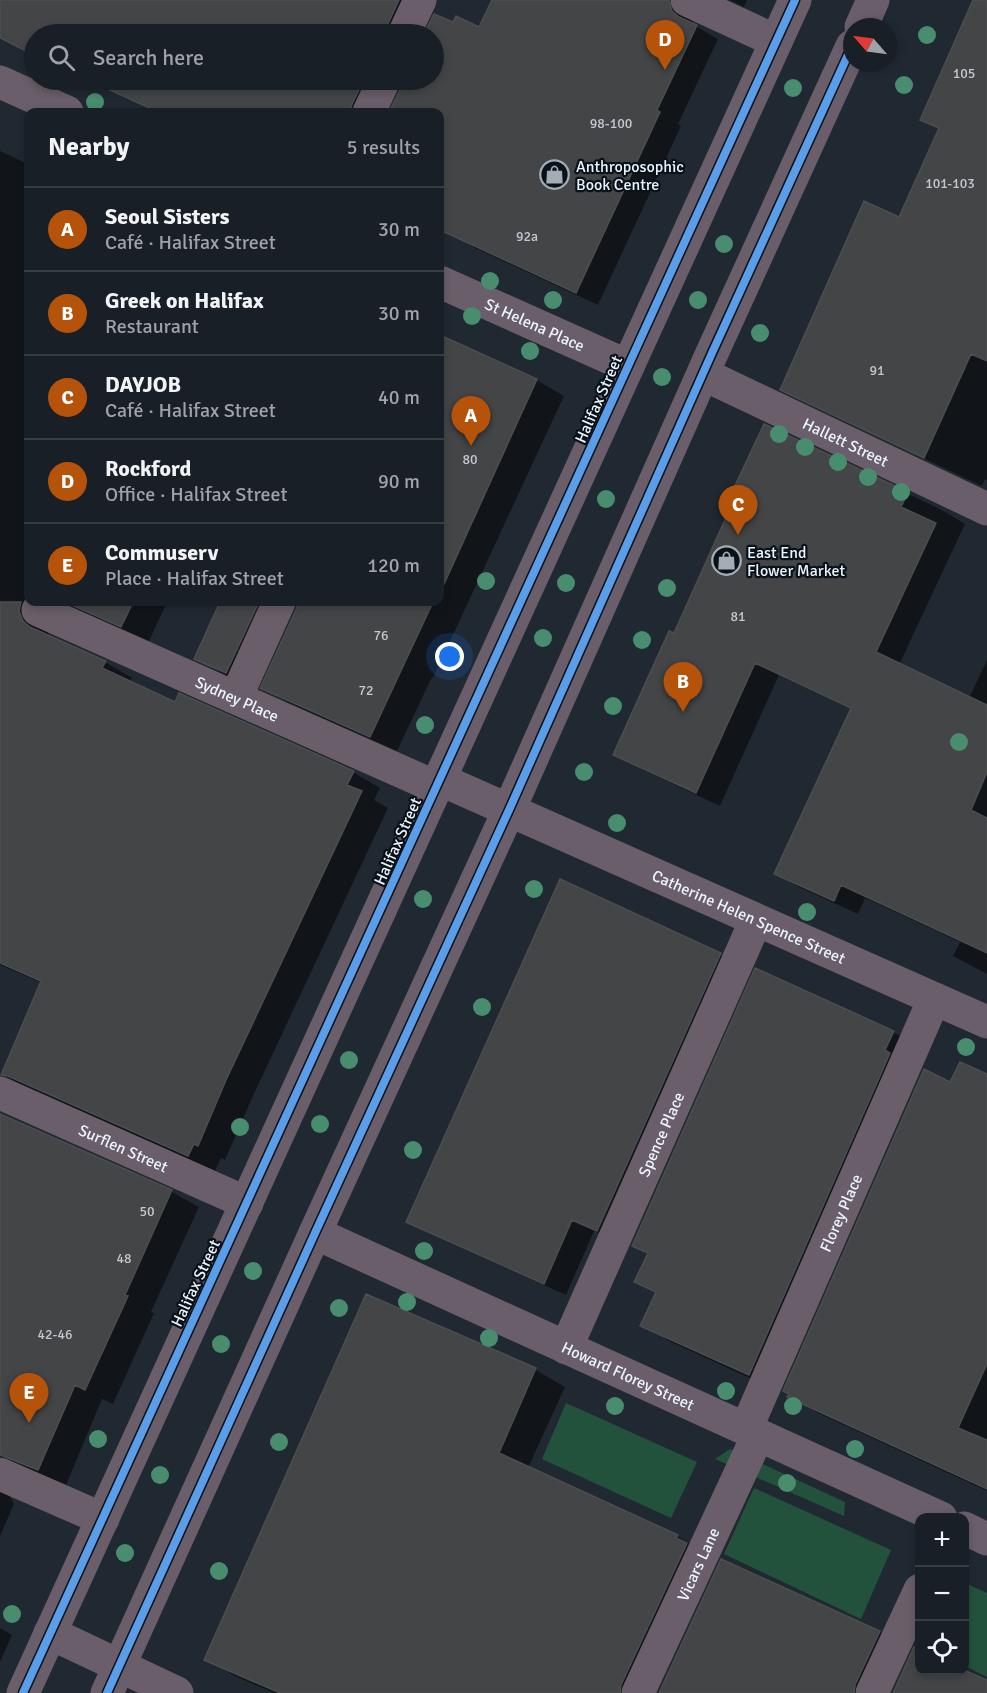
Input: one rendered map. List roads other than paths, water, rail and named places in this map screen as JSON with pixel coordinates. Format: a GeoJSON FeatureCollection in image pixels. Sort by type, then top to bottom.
{"type":"FeatureCollection","features":[{"type":"Feature","properties":{"kind":"street"},"geometry":{"type":"LineString","coordinates":[[409,24],[420,0]]}},
{"type":"Feature","properties":{"kind":"street"},"geometry":{"type":"LineString","coordinates":[[687,0],[776,41]]}},
{"type":"Feature","properties":{"kind":"street","name":"Halifax Street"},"geometry":{"type":"LineString","coordinates":[[23,1693],[795,0]]}},
{"type":"Feature","properties":{"kind":"street"},"geometry":{"type":"LineString","coordinates":[[865,18],[873,0]]}},
{"type":"Feature","properties":{"kind":"street"},"geometry":{"type":"LineString","coordinates":[[113,1679],[509,810],[843,66]]}},
{"type":"Feature","properties":{"kind":"street"},"geometry":{"type":"LineString","coordinates":[[0,81],[58,108]]}},
{"type":"Feature","properties":{"kind":"street"},"geometry":{"type":"LineString","coordinates":[[371,108],[379,90]]}},
{"type":"Feature","properties":{"kind":"street","name":"St Helena Place"},"geometry":{"type":"LineString","coordinates":[[444,284],[628,366]]}},
{"type":"Feature","properties":{"kind":"street","name":"Hallett Street"},"geometry":{"type":"LineString","coordinates":[[703,374],[987,509]]}},
{"type":"Feature","properties":{"kind":"street"},"geometry":{"type":"LineString","coordinates":[[236,697],[277,606]]}},
{"type":"Feature","properties":{"kind":"street","name":"Sydney Place"},"geometry":{"type":"LineString","coordinates":[[38,610],[438,783],[509,810]]}},
{"type":"Feature","properties":{"kind":"street","name":"Catherine Helen Spence Street"},"geometry":{"type":"LineString","coordinates":[[509,810],[987,1022]]}},
{"type":"Feature","properties":{"kind":"street","name":"Spence Place"},"geometry":{"type":"LineString","coordinates":[[566,1348],[756,920]]}},
{"type":"Feature","properties":{"kind":"street","name":"Florey Place"},"geometry":{"type":"LineString","coordinates":[[752,1432],[934,999]]}},
{"type":"Feature","properties":{"kind":"street","name":"Surflen Street"},"geometry":{"type":"LineString","coordinates":[[0,1094],[247,1203]]}},
{"type":"Feature","properties":{"kind":"street","name":"Howard Florey Street"},"geometry":{"type":"LineString","coordinates":[[315,1233],[930,1513]]}},
{"type":"Feature","properties":{"kind":"street","name":"Vicars Lane"},"geometry":{"type":"LineString","coordinates":[[638,1693],[752,1432]]}},
{"type":"Feature","properties":{"kind":"street"},"geometry":{"type":"LineString","coordinates":[[0,1474],[103,1519]]}},
{"type":"Feature","properties":{"kind":"street"},"geometry":{"type":"LineString","coordinates":[[969,1530],[987,1539]]}},
{"type":"Feature","properties":{"kind":"street"},"geometry":{"type":"LineString","coordinates":[[872,1693],[915,1601]]}},
{"type":"Feature","properties":{"kind":"street"},"geometry":{"type":"LineString","coordinates":[[50,1633],[113,1679],[177,1693]]}},
{"type":"Feature","properties":{"kind":"place","name":"Rockford"},"geometry":{"type":"Point","coordinates":[665,70]}},
{"type":"Feature","properties":{"kind":"place","name":"Anthroposophic Book Centre"},"geometry":{"type":"Point","coordinates":[555,175]}},
{"type":"Feature","properties":{"kind":"place","name":"Seoul Sisters"},"geometry":{"type":"Point","coordinates":[471,446]}},
{"type":"Feature","properties":{"kind":"place","name":"DAYJOB"},"geometry":{"type":"Point","coordinates":[738,535]}},
{"type":"Feature","properties":{"kind":"place","name":"East End Flower Market"},"geometry":{"type":"Point","coordinates":[726,561]}},
{"type":"Feature","properties":{"kind":"place","name":"Greek on Halifax"},"geometry":{"type":"Point","coordinates":[683,712]}},
{"type":"Feature","properties":{"kind":"place","name":"Commuserv"},"geometry":{"type":"Point","coordinates":[29,1423]}}]}
